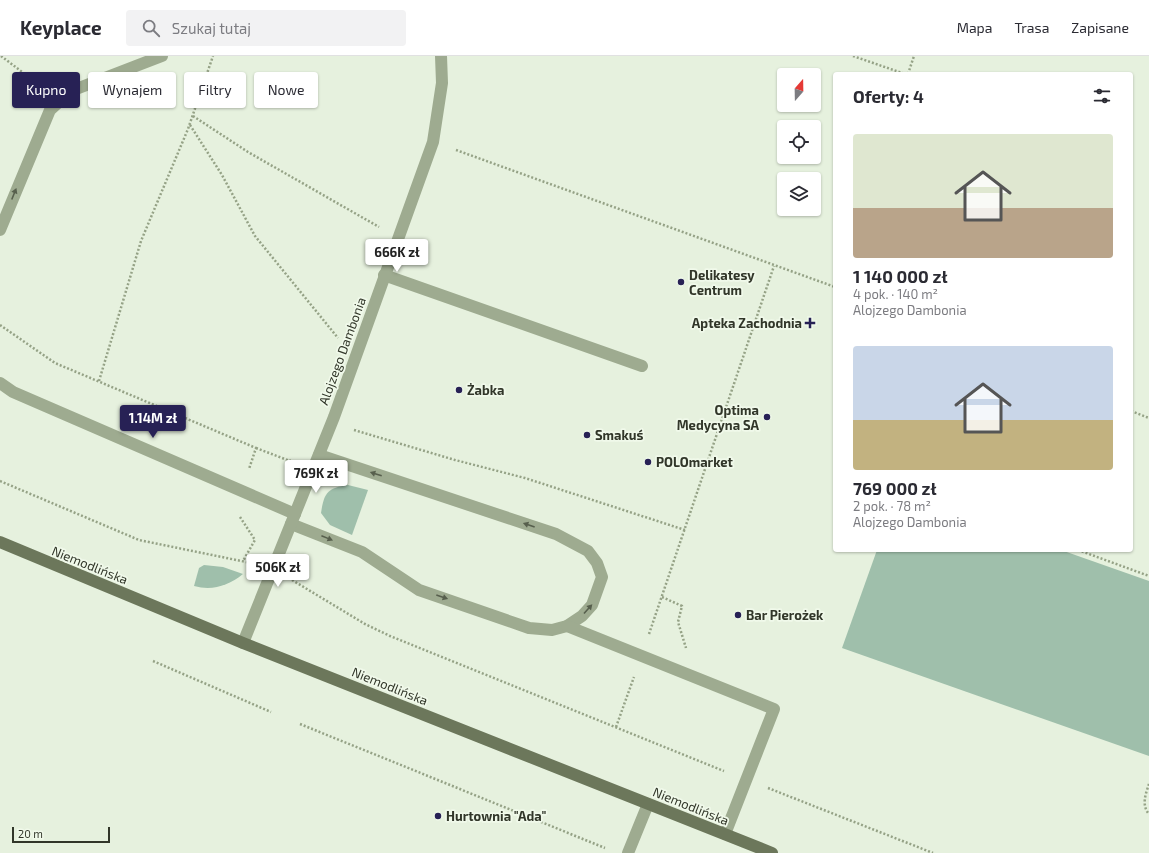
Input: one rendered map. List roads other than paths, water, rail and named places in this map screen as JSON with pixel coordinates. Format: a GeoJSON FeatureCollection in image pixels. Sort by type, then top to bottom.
{"type":"FeatureCollection","features":[{"type":"Feature","properties":{"kind":"main road","name":"Niemodlińska"},"geometry":{"type":"LineString","coordinates":[[0,542],[243,643],[772,853]]}},
{"type":"Feature","properties":{"kind":"street"},"geometry":{"type":"LineString","coordinates":[[0,230],[50,110],[71,91],[162,56]]}},
{"type":"Feature","properties":{"kind":"street","name":"Alojzego Dambonia"},"geometry":{"type":"LineString","coordinates":[[243,643],[319,455],[433,142],[442,83],[441,56]]}},
{"type":"Feature","properties":{"kind":"street"},"geometry":{"type":"LineString","coordinates":[[384,275],[642,366]]}},
{"type":"Feature","properties":{"kind":"street"},"geometry":{"type":"LineString","coordinates":[[0,383],[12,392],[241,490],[293,519],[362,552],[419,590],[529,628],[552,630],[567,626],[582,616],[592,605],[602,577],[597,563],[588,551],[556,534],[319,455]]}},
{"type":"Feature","properties":{"kind":"street"},"geometry":{"type":"LineString","coordinates":[[567,626],[628,652],[774,709],[725,834]]}},
{"type":"Feature","properties":{"kind":"street"},"geometry":{"type":"LineString","coordinates":[[628,853],[648,804]]}},
{"type":"Feature","properties":{"kind":"place","name":"Delikatesy Centrum"},"geometry":{"type":"Point","coordinates":[681,282]}},
{"type":"Feature","properties":{"kind":"place","name":"Apteka Zachodnia"},"geometry":{"type":"Point","coordinates":[810,323]}},
{"type":"Feature","properties":{"kind":"place","name":"Żabka"},"geometry":{"type":"Point","coordinates":[459,390]}},
{"type":"Feature","properties":{"kind":"place","name":"Optima Medycyna SA"},"geometry":{"type":"Point","coordinates":[767,417]}},
{"type":"Feature","properties":{"kind":"place","name":"Smakuś"},"geometry":{"type":"Point","coordinates":[587,435]}},
{"type":"Feature","properties":{"kind":"place","name":"POLOmarket"},"geometry":{"type":"Point","coordinates":[648,462]}},
{"type":"Feature","properties":{"kind":"place","name":"Bar Pierożek"},"geometry":{"type":"Point","coordinates":[738,615]}},
{"type":"Feature","properties":{"kind":"place","name":"Hurtownia \"Ada\""},"geometry":{"type":"Point","coordinates":[438,816]}}]}
